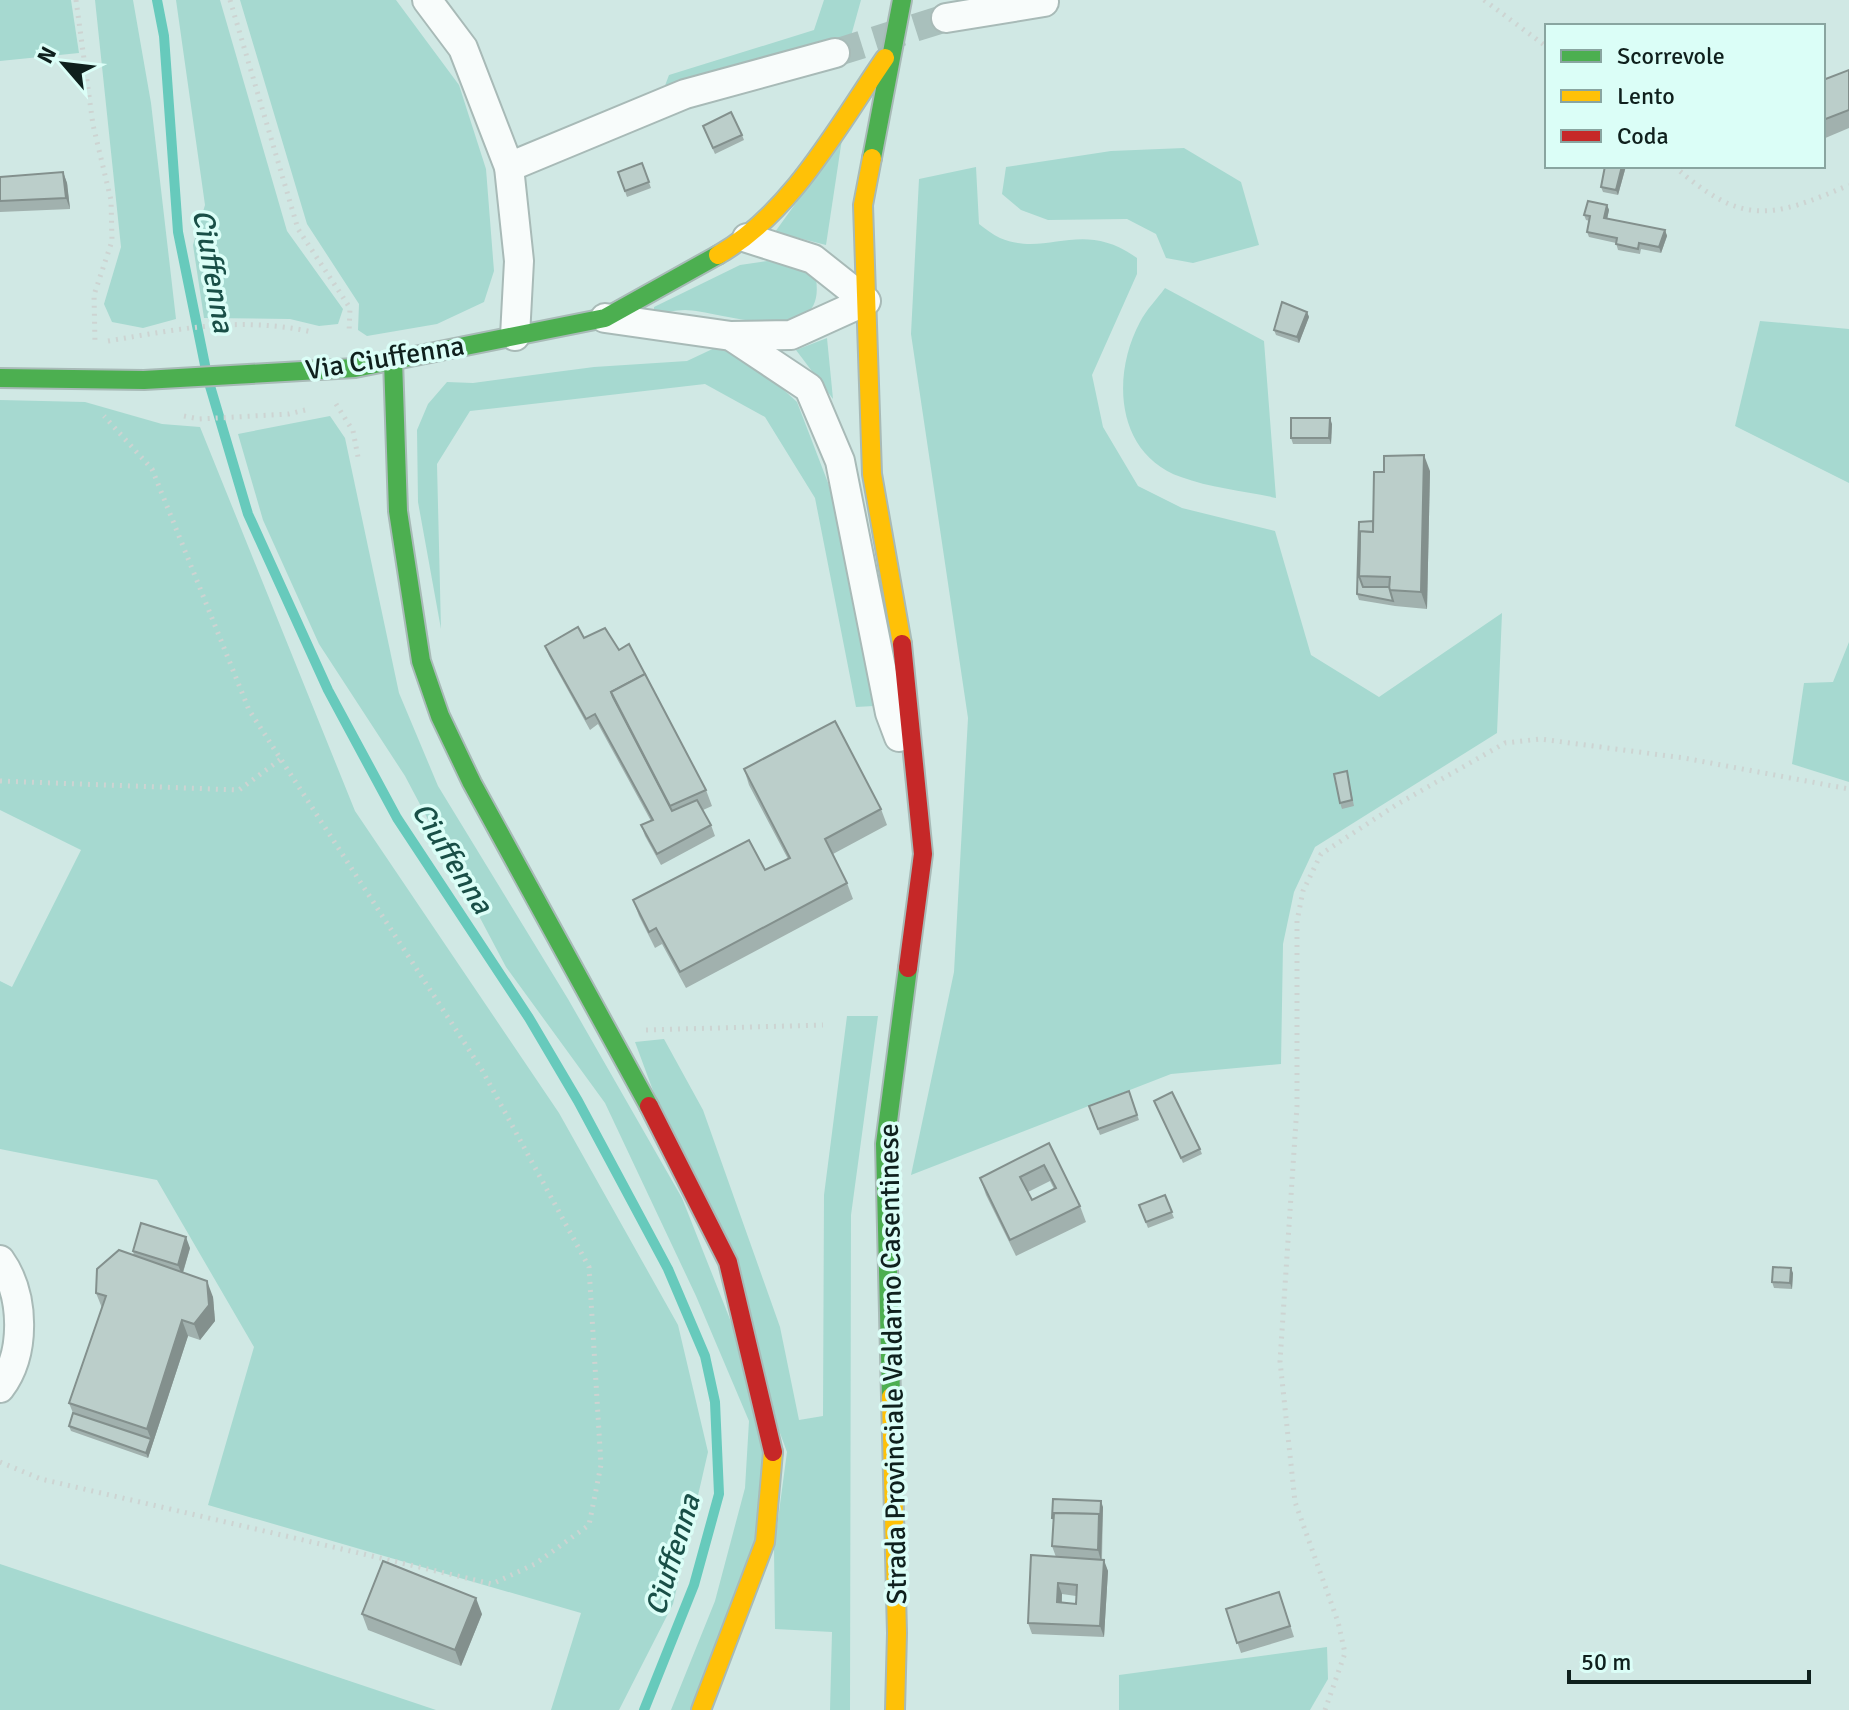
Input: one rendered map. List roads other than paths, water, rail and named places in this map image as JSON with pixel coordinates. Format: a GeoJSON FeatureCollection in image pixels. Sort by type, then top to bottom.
{"type":"FeatureCollection","features":[{"type":"Feature","properties":{"kind":"street"},"geometry":{"type":"LineString","coordinates":[[427,0],[463,48],[509,167],[519,261],[515,336]]}},
{"type":"Feature","properties":{"kind":"street","name":"Strada Provinciale Valdarno Casentinese"},"geometry":{"type":"LineString","coordinates":[[895,1710],[897,1633],[885,1144],[923,854],[901,636],[872,474],[863,205],[902,0]]}},
{"type":"Feature","properties":{"kind":"street"},"geometry":{"type":"LineString","coordinates":[[946,18],[1050,1]]}},
{"type":"Feature","properties":{"kind":"street","name":"Via Ciuffenna"},"geometry":{"type":"LineString","coordinates":[[0,378],[144,380],[355,368],[605,318],[747,238],[809,168],[893,46]]}},
{"type":"Feature","properties":{"kind":"street"},"geometry":{"type":"LineString","coordinates":[[509,167],[685,94],[835,53]]}},
{"type":"Feature","properties":{"kind":"street"},"geometry":{"type":"LineString","coordinates":[[747,238],[813,259],[866,301]]}},
{"type":"Feature","properties":{"kind":"street","name":"Strada Provinciale Valdarno Casentinese"},"geometry":{"type":"LineString","coordinates":[[605,318],[731,336],[791,335],[866,301]]}},
{"type":"Feature","properties":{"kind":"street","name":"Strada Provinciale Valdarno Casentinese"},"geometry":{"type":"LineString","coordinates":[[731,336],[809,388],[840,461],[890,713],[917,780]]}},
{"type":"Feature","properties":{"kind":"street"},"geometry":{"type":"LineString","coordinates":[[393,360],[398,511],[421,661],[440,716],[472,783],[609,1031],[728,1262],[774,1445],[765,1542],[701,1710]]}},
{"type":"Feature","properties":{"kind":"street"},"geometry":{"type":"LineString","coordinates":[[0,1260],[7,1270],[21,1323],[12,1373],[0,1388]]}},
{"type":"Feature","properties":{"kind":"waterway","name":"Ciuffenna"},"geometry":{"type":"LineString","coordinates":[[157,0],[164,36],[178,232],[206,370]]}},
{"type":"Feature","properties":{"kind":"waterway","name":"Ciuffenna"},"geometry":{"type":"LineString","coordinates":[[210,386],[248,514],[328,690],[397,818],[529,1018],[578,1101],[668,1269],[705,1356],[715,1402],[719,1494],[694,1585],[644,1710]]}},
{"type":"Feature","properties":{"kind":"tunnel"},"geometry":{"type":"LineString","coordinates":[[835,53],[946,18]]}}]}
